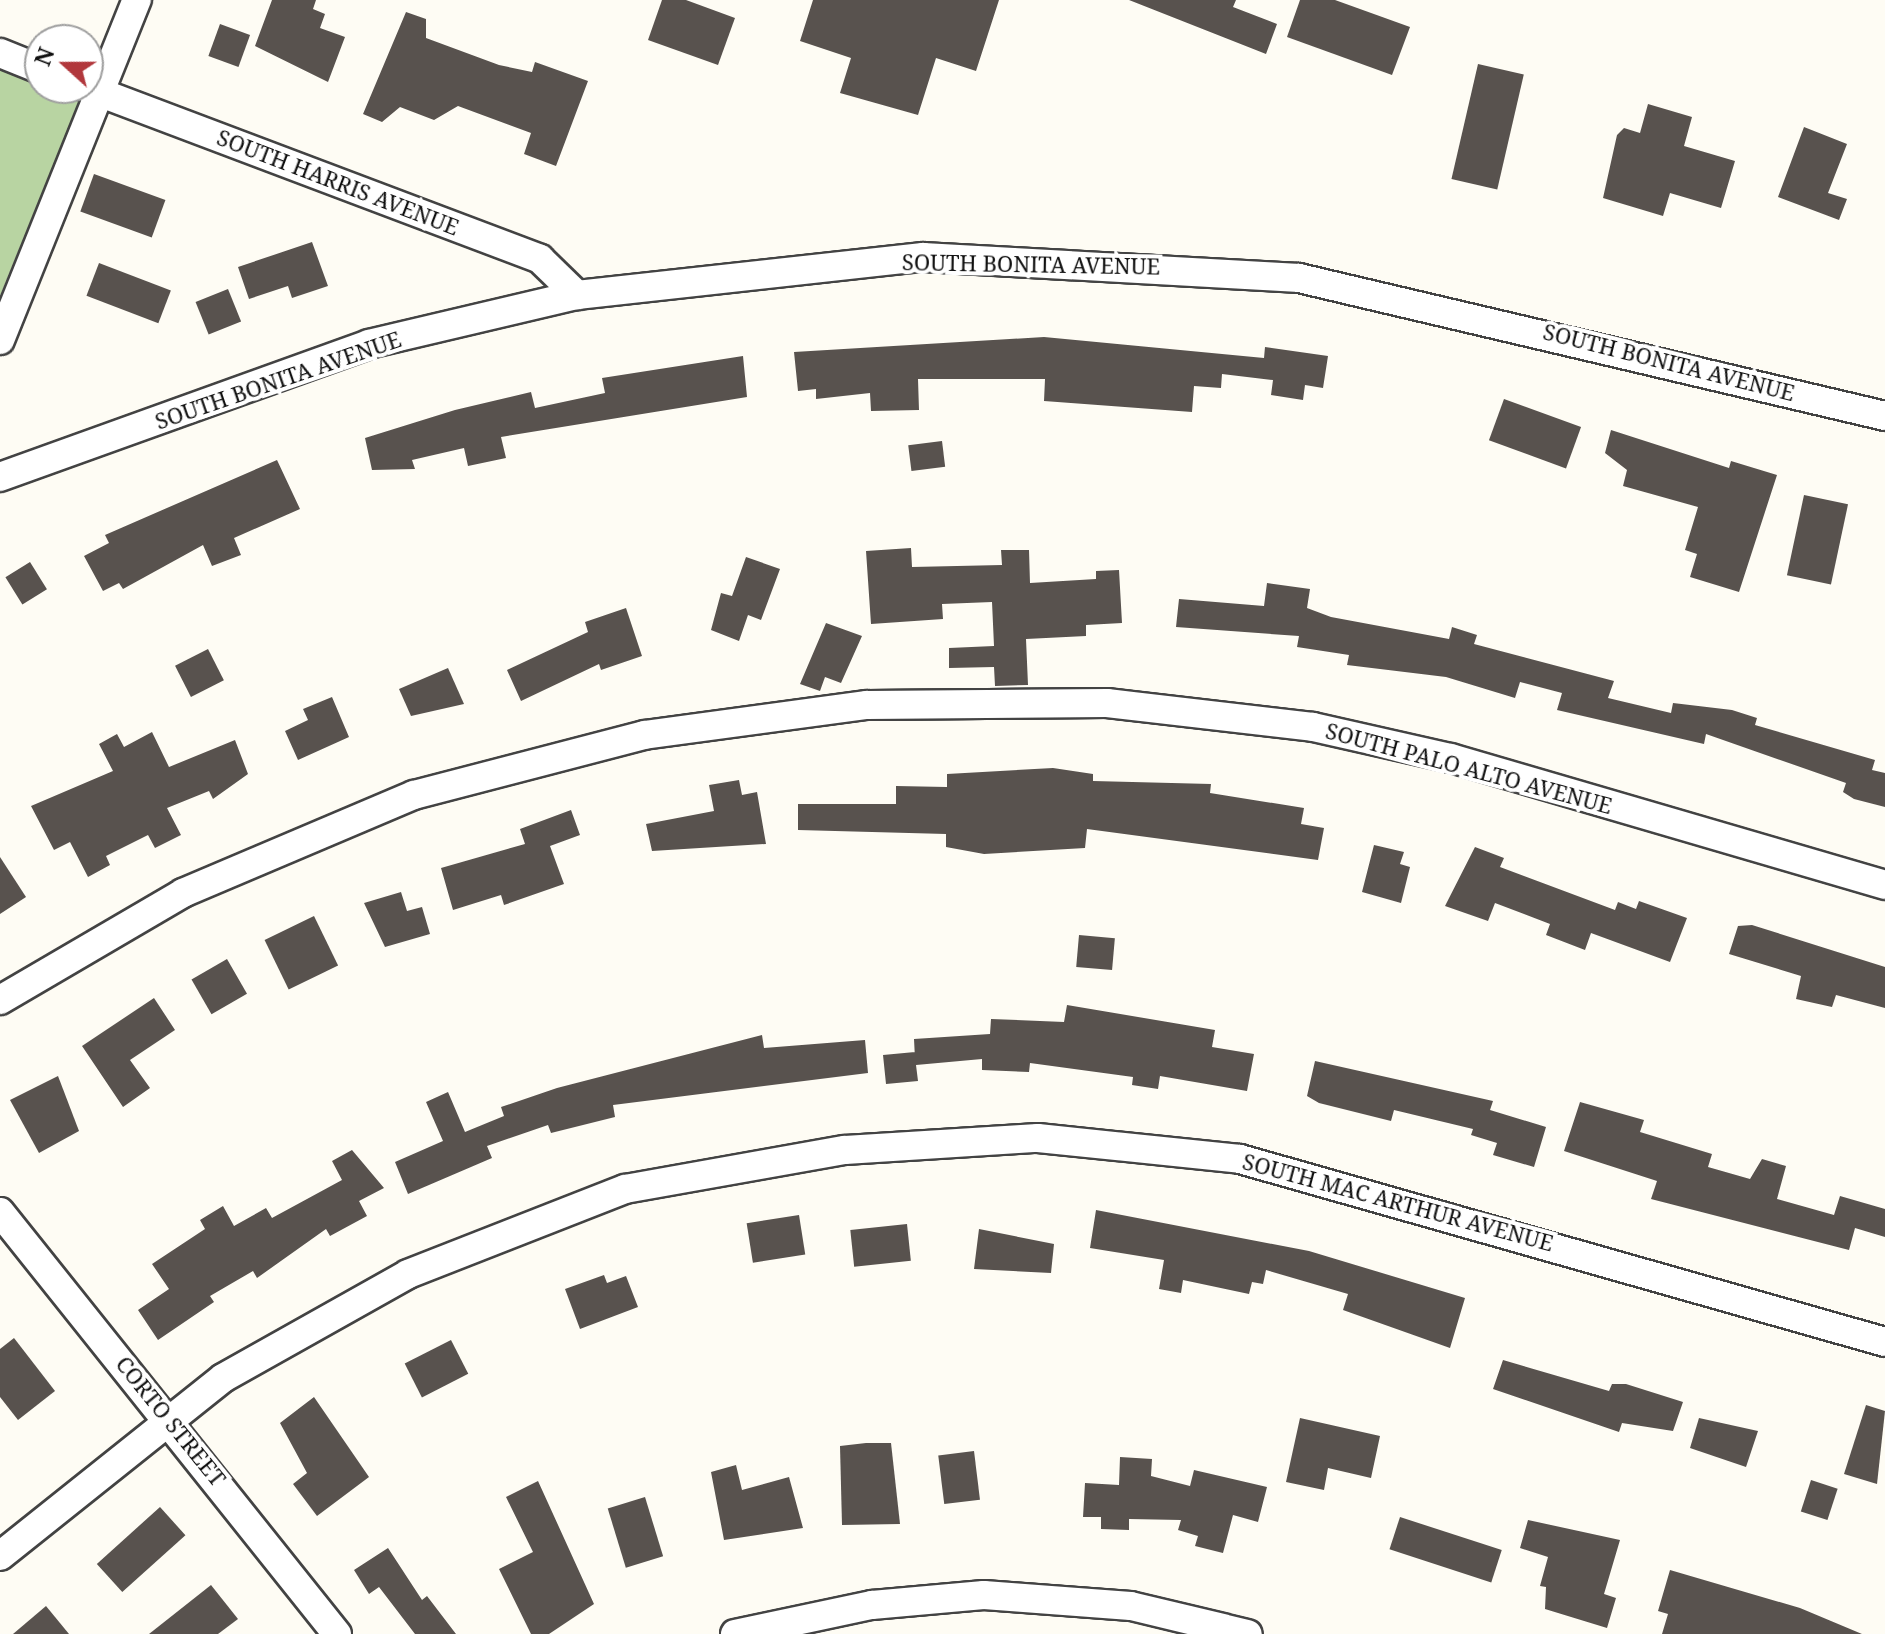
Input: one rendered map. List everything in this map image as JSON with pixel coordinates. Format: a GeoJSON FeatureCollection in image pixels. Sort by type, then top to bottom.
{"type":"FeatureCollection","features":[{"type":"Feature","properties":{"kind":"street"},"geometry":{"type":"LineString","coordinates":[[104,69],[137,0]]}},
{"type":"Feature","properties":{"kind":"street"},"geometry":{"type":"LineString","coordinates":[[0,53],[24,63]]}},
{"type":"Feature","properties":{"kind":"street","name":"SOUTH HARRIS AVENUE"},"geometry":{"type":"LineString","coordinates":[[104,94],[540,259],[577,295]]}},
{"type":"Feature","properties":{"kind":"street"},"geometry":{"type":"LineString","coordinates":[[0,340],[89,104]]}},
{"type":"Feature","properties":{"kind":"street","name":"SOUTH BONITA AVENUE"},"geometry":{"type":"LineString","coordinates":[[0,477],[369,344],[577,295],[923,257],[1299,278],[1885,416]]}},
{"type":"Feature","properties":{"kind":"street","name":"SOUTH PALO ALTO AVENUE"},"geometry":{"type":"LineString","coordinates":[[0,1000],[183,893],[414,795],[644,735],[867,705],[1096,702],[1313,727],[1451,758],[1885,885]]}},
{"type":"Feature","properties":{"kind":"street","name":"SOUTH MAC ARTHUR AVENUE"},"geometry":{"type":"LineString","coordinates":[[0,1556],[169,1418],[340,1307],[555,1212],[726,1166],[971,1138],[1158,1146],[1286,1169],[1885,1342]]}},
{"type":"Feature","properties":{"kind":"street","name":"CORTO STREET"},"geometry":{"type":"LineString","coordinates":[[0,1212],[169,1418],[337,1634]]}},
{"type":"Feature","properties":{"kind":"street"},"geometry":{"type":"LineString","coordinates":[[735,1634],[872,1605],[984,1595],[1131,1606],[1248,1634]]}},
{"type":"Feature","properties":{"kind":"green space"},"geometry":{"type":"Polygon","coordinates":[[[0,68],[24,78],[24,104],[78,104],[0,296],[0,68]]]}},
{"type":"Feature","properties":{"kind":"building"},"geometry":{"type":"Polygon","coordinates":[[[272,0],[316,0],[313,9],[325,14],[320,28],[345,37],[328,82],[255,46],[272,0]]]}},
{"type":"Feature","properties":{"kind":"building"},"geometry":{"type":"Polygon","coordinates":[[[662,0],[686,0],[735,18],[718,65],[648,40],[662,0]]]}},
{"type":"Feature","properties":{"kind":"building"},"geometry":{"type":"Polygon","coordinates":[[[813,0],[999,0],[976,71],[936,58],[918,115],[840,93],[851,58],[800,41],[813,0]]]}},
{"type":"Feature","properties":{"kind":"building"},"geometry":{"type":"Polygon","coordinates":[[[1129,0],[1236,0],[1233,7],[1277,24],[1266,54],[1129,0]]]}},
{"type":"Feature","properties":{"kind":"building"},"geometry":{"type":"Polygon","coordinates":[[[1300,0],[1335,0],[1410,27],[1392,75],[1287,37],[1300,0]]]}},
{"type":"Feature","properties":{"kind":"building"},"geometry":{"type":"Polygon","coordinates":[[[406,12],[426,19],[426,38],[499,65],[532,72],[535,62],[588,81],[556,166],[524,154],[531,133],[458,106],[434,120],[400,107],[382,122],[363,114],[406,12]]]}},
{"type":"Feature","properties":{"kind":"building"},"geometry":{"type":"Polygon","coordinates":[[[220,24],[250,35],[238,67],[208,56],[220,24]]]}},
{"type":"Feature","properties":{"kind":"building"},"geometry":{"type":"Polygon","coordinates":[[[1478,64],[1524,75],[1497,190],[1451,179],[1478,64]]]}},
{"type":"Feature","properties":{"kind":"building"},"geometry":{"type":"Polygon","coordinates":[[[1648,104],[1692,117],[1684,146],[1735,161],[1721,208],[1670,193],[1663,216],[1603,198],[1617,135],[1624,128],[1640,133],[1648,104]]]}},
{"type":"Feature","properties":{"kind":"building"},"geometry":{"type":"Polygon","coordinates":[[[1804,127],[1847,144],[1828,193],[1847,199],[1839,220],[1778,197],[1804,127]]]}},
{"type":"Feature","properties":{"kind":"building"},"geometry":{"type":"Polygon","coordinates":[[[94,174],[165,200],[152,238],[80,212],[94,174]]]}},
{"type":"Feature","properties":{"kind":"building"},"geometry":{"type":"Polygon","coordinates":[[[312,242],[328,286],[292,298],[288,286],[249,299],[238,267],[312,242]]]}},
{"type":"Feature","properties":{"kind":"building"},"geometry":{"type":"Polygon","coordinates":[[[99,263],[171,291],[158,323],[86,296],[99,263]]]}},
{"type":"Feature","properties":{"kind":"building"},"geometry":{"type":"Polygon","coordinates":[[[228,289],[241,321],[209,335],[196,302],[228,289]]]}},
{"type":"Feature","properties":{"kind":"building"},"geometry":{"type":"Polygon","coordinates":[[[1044,337],[1264,358],[1265,347],[1328,356],[1323,388],[1305,385],[1303,400],[1271,395],[1273,380],[1222,374],[1221,388],[1194,386],[1192,412],[1044,401],[1045,379],[918,379],[919,410],[871,411],[870,393],[816,399],[816,389],[798,391],[794,352],[1044,337]]]}},
{"type":"Feature","properties":{"kind":"building"},"geometry":{"type":"Polygon","coordinates":[[[743,356],[747,397],[501,437],[506,458],[468,466],[464,448],[412,460],[415,469],[372,470],[365,438],[455,410],[531,392],[535,408],[605,393],[602,378],[743,356]]]}},
{"type":"Feature","properties":{"kind":"building"},"geometry":{"type":"Polygon","coordinates":[[[1504,399],[1581,427],[1566,468],[1489,440],[1504,399]]]}},
{"type":"Feature","properties":{"kind":"building"},"geometry":{"type":"Polygon","coordinates":[[[1611,430],[1729,468],[1731,461],[1777,475],[1739,592],[1690,577],[1697,554],[1685,550],[1698,507],[1623,486],[1627,470],[1605,453],[1611,430]]]}},
{"type":"Feature","properties":{"kind":"building"},"geometry":{"type":"Polygon","coordinates":[[[942,441],[945,467],[911,471],[908,445],[942,441]]]}},
{"type":"Feature","properties":{"kind":"building"},"geometry":{"type":"Polygon","coordinates":[[[277,460],[300,509],[234,538],[241,555],[212,566],[203,545],[123,589],[119,583],[103,591],[84,556],[109,543],[105,535],[277,460]]]}},
{"type":"Feature","properties":{"kind":"building"},"geometry":{"type":"Polygon","coordinates":[[[1804,495],[1848,504],[1831,585],[1787,575],[1804,495]]]}},
{"type":"Feature","properties":{"kind":"building"},"geometry":{"type":"Polygon","coordinates":[[[911,548],[912,567],[1002,565],[1001,550],[1029,550],[1030,583],[1096,579],[1096,571],[1119,570],[1122,623],[1086,625],[1086,636],[1026,639],[1028,685],[995,686],[994,667],[949,668],[949,648],[994,646],[992,602],[942,604],[943,619],[871,624],[866,551],[911,548]]]}},
{"type":"Feature","properties":{"kind":"building"},"geometry":{"type":"Polygon","coordinates":[[[746,557],[780,569],[761,620],[748,615],[739,641],[711,630],[721,593],[732,596],[746,557]]]}},
{"type":"Feature","properties":{"kind":"building"},"geometry":{"type":"Polygon","coordinates":[[[30,562],[47,589],[22,605],[5,577],[30,562]]]}},
{"type":"Feature","properties":{"kind":"building"},"geometry":{"type":"Polygon","coordinates":[[[1267,583],[1310,589],[1307,608],[1331,617],[1449,639],[1452,627],[1477,635],[1474,644],[1614,681],[1608,698],[1671,713],[1673,703],[1732,710],[1757,718],[1755,725],[1875,760],[1872,770],[1885,773],[1885,807],[1854,799],[1843,792],[1846,783],[1706,734],[1704,744],[1557,710],[1562,693],[1520,682],[1515,698],[1446,677],[1347,665],[1349,655],[1297,647],[1299,636],[1176,627],[1179,599],[1264,606],[1267,583]]]}},
{"type":"Feature","properties":{"kind":"building"},"geometry":{"type":"Polygon","coordinates":[[[626,608],[642,656],[601,670],[599,664],[521,701],[507,670],[588,632],[585,622],[626,608]]]}},
{"type":"Feature","properties":{"kind":"building"},"geometry":{"type":"Polygon","coordinates":[[[826,623],[862,636],[841,683],[825,677],[820,691],[800,684],[826,623]]]}},
{"type":"Feature","properties":{"kind":"building"},"geometry":{"type":"Polygon","coordinates":[[[208,649],[224,680],[191,697],[175,666],[208,649]]]}},
{"type":"Feature","properties":{"kind":"building"},"geometry":{"type":"Polygon","coordinates":[[[448,668],[464,704],[411,716],[399,689],[448,668]]]}},
{"type":"Feature","properties":{"kind":"building"},"geometry":{"type":"Polygon","coordinates":[[[332,697],[349,737],[298,760],[285,731],[308,720],[303,709],[332,697]]]}},
{"type":"Feature","properties":{"kind":"building"},"geometry":{"type":"Polygon","coordinates":[[[152,732],[169,767],[235,740],[248,774],[213,799],[209,791],[167,808],[181,835],[155,848],[148,835],[106,856],[110,865],[88,877],[70,842],[54,850],[31,806],[113,771],[99,744],[117,734],[124,747],[152,732]]]}},
{"type":"Feature","properties":{"kind":"building"},"geometry":{"type":"Polygon","coordinates":[[[1053,768],[1093,774],[1093,781],[1211,784],[1210,793],[1304,808],[1301,824],[1324,828],[1318,860],[1087,829],[1085,848],[984,854],[946,847],[946,834],[798,830],[798,804],[896,804],[896,786],[947,787],[947,774],[1053,768]]]}},
{"type":"Feature","properties":{"kind":"building"},"geometry":{"type":"Polygon","coordinates":[[[739,780],[742,795],[757,792],[766,844],[652,851],[646,824],[714,811],[709,785],[739,780]]]}},
{"type":"Feature","properties":{"kind":"building"},"geometry":{"type":"Polygon","coordinates":[[[571,810],[580,835],[550,846],[564,884],[504,905],[501,895],[453,910],[441,868],[525,844],[520,829],[571,810]]]}},
{"type":"Feature","properties":{"kind":"building"},"geometry":{"type":"Polygon","coordinates":[[[1374,845],[1404,852],[1400,864],[1410,867],[1401,903],[1362,892],[1374,845]]]}},
{"type":"Feature","properties":{"kind":"building"},"geometry":{"type":"Polygon","coordinates":[[[1475,847],[1504,858],[1500,867],[1615,910],[1618,902],[1636,909],[1639,901],[1687,918],[1670,962],[1591,933],[1585,950],[1546,935],[1550,924],[1495,903],[1488,921],[1445,906],[1475,847]]]}},
{"type":"Feature","properties":{"kind":"building"},"geometry":{"type":"Polygon","coordinates":[[[0,857],[26,897],[0,914],[0,857]]]}},
{"type":"Feature","properties":{"kind":"building"},"geometry":{"type":"Polygon","coordinates":[[[401,892],[407,911],[422,907],[430,934],[385,947],[364,903],[401,892]]]}},
{"type":"Feature","properties":{"kind":"building"},"geometry":{"type":"Polygon","coordinates":[[[314,916],[338,965],[289,990],[265,940],[314,916]]]}},
{"type":"Feature","properties":{"kind":"building"},"geometry":{"type":"Polygon","coordinates":[[[1752,925],[1885,967],[1885,1008],[1836,995],[1832,1007],[1796,999],[1801,976],[1729,954],[1738,926],[1752,925]]]}},
{"type":"Feature","properties":{"kind":"building"},"geometry":{"type":"Polygon","coordinates":[[[1079,935],[1115,938],[1112,970],[1076,967],[1079,935]]]}},
{"type":"Feature","properties":{"kind":"building"},"geometry":{"type":"Polygon","coordinates":[[[227,959],[247,994],[211,1014],[191,980],[227,959]]]}},
{"type":"Feature","properties":{"kind":"building"},"geometry":{"type":"Polygon","coordinates":[[[154,998],[175,1030],[130,1060],[150,1088],[123,1107],[82,1046],[154,998]]]}},
{"type":"Feature","properties":{"kind":"building"},"geometry":{"type":"Polygon","coordinates":[[[1067,1005],[1215,1030],[1212,1047],[1254,1054],[1247,1091],[1160,1076],[1158,1089],[1132,1085],[1133,1077],[1030,1063],[1029,1072],[982,1070],[982,1059],[916,1065],[918,1081],[886,1084],[883,1055],[915,1052],[914,1039],[990,1034],[991,1019],[1064,1022],[1067,1005]]]}},
{"type":"Feature","properties":{"kind":"building"},"geometry":{"type":"Polygon","coordinates":[[[762,1035],[764,1048],[865,1040],[868,1073],[613,1105],[615,1117],[551,1133],[548,1125],[487,1146],[492,1158],[408,1194],[395,1162],[443,1141],[426,1102],[448,1092],[465,1132],[504,1116],[501,1107],[557,1088],[762,1035]]]}},
{"type":"Feature","properties":{"kind":"building"},"geometry":{"type":"Polygon","coordinates":[[[1315,1061],[1493,1101],[1490,1110],[1546,1127],[1534,1167],[1493,1155],[1497,1143],[1471,1135],[1473,1129],[1394,1110],[1391,1121],[1319,1103],[1307,1096],[1315,1061]]]}},
{"type":"Feature","properties":{"kind":"building"},"geometry":{"type":"Polygon","coordinates":[[[58,1076],[79,1131],[39,1153],[10,1100],[58,1076]]]}},
{"type":"Feature","properties":{"kind":"building"},"geometry":{"type":"Polygon","coordinates":[[[1580,1102],[1644,1120],[1640,1132],[1712,1154],[1708,1167],[1750,1179],[1762,1159],[1786,1166],[1777,1199],[1834,1215],[1840,1196],[1885,1209],[1885,1237],[1855,1228],[1849,1250],[1651,1199],[1657,1181],[1564,1151],[1580,1102]]]}},
{"type":"Feature","properties":{"kind":"building"},"geometry":{"type":"Polygon","coordinates":[[[352,1150],[384,1188],[359,1201],[367,1216],[330,1236],[326,1229],[257,1278],[253,1271],[210,1296],[214,1302],[158,1340],[138,1310],[169,1289],[152,1264],[205,1229],[200,1220],[223,1206],[234,1226],[266,1208],[272,1218],[342,1180],[332,1161],[352,1150]]]}},
{"type":"Feature","properties":{"kind":"building"},"geometry":{"type":"Polygon","coordinates":[[[1096,1210],[1309,1251],[1465,1298],[1450,1348],[1343,1310],[1348,1294],[1266,1270],[1263,1284],[1252,1282],[1249,1294],[1183,1280],[1181,1293],[1159,1289],[1164,1260],[1090,1248],[1096,1210]]]}},
{"type":"Feature","properties":{"kind":"building"},"geometry":{"type":"Polygon","coordinates":[[[799,1215],[805,1255],[753,1263],[747,1223],[799,1215]]]}},
{"type":"Feature","properties":{"kind":"building"},"geometry":{"type":"Polygon","coordinates":[[[907,1224],[911,1261],[854,1267],[850,1230],[907,1224]]]}},
{"type":"Feature","properties":{"kind":"building"},"geometry":{"type":"Polygon","coordinates":[[[979,1229],[1054,1244],[1051,1273],[974,1269],[979,1229]]]}},
{"type":"Feature","properties":{"kind":"building"},"geometry":{"type":"Polygon","coordinates":[[[604,1275],[607,1283],[626,1276],[638,1307],[580,1329],[565,1289],[604,1275]]]}},
{"type":"Feature","properties":{"kind":"building"},"geometry":{"type":"Polygon","coordinates":[[[14,1338],[55,1391],[18,1420],[0,1397],[0,1349],[14,1338]]]}},
{"type":"Feature","properties":{"kind":"building"},"geometry":{"type":"Polygon","coordinates":[[[451,1340],[468,1374],[422,1397],[405,1364],[451,1340]]]}},
{"type":"Feature","properties":{"kind":"building"},"geometry":{"type":"Polygon","coordinates":[[[1503,1360],[1609,1391],[1612,1384],[1626,1384],[1683,1402],[1673,1431],[1622,1423],[1619,1432],[1493,1389],[1503,1360]]]}},
{"type":"Feature","properties":{"kind":"building"},"geometry":{"type":"Polygon","coordinates":[[[314,1397],[369,1477],[317,1516],[293,1484],[307,1473],[280,1423],[314,1397]]]}},
{"type":"Feature","properties":{"kind":"building"},"geometry":{"type":"Polygon","coordinates":[[[1866,1405],[1885,1411],[1877,1484],[1844,1474],[1866,1405]]]}},
{"type":"Feature","properties":{"kind":"building"},"geometry":{"type":"Polygon","coordinates":[[[1300,1418],[1380,1436],[1371,1478],[1328,1468],[1324,1490],[1286,1482],[1300,1418]]]}},
{"type":"Feature","properties":{"kind":"building"},"geometry":{"type":"Polygon","coordinates":[[[1699,1418],[1758,1431],[1746,1467],[1690,1448],[1699,1418]]]}},
{"type":"Feature","properties":{"kind":"building"},"geometry":{"type":"Polygon","coordinates":[[[891,1443],[900,1524],[842,1525],[840,1446],[891,1443]]]}},
{"type":"Feature","properties":{"kind":"building"},"geometry":{"type":"Polygon","coordinates":[[[974,1451],[980,1500],[944,1504],[938,1455],[974,1451]]]}},
{"type":"Feature","properties":{"kind":"building"},"geometry":{"type":"Polygon","coordinates":[[[1120,1457],[1152,1459],[1151,1476],[1190,1486],[1194,1470],[1267,1487],[1258,1522],[1233,1515],[1223,1553],[1195,1546],[1198,1536],[1178,1530],[1181,1520],[1129,1519],[1129,1530],[1101,1529],[1101,1517],[1083,1517],[1085,1483],[1119,1485],[1120,1457]]]}},
{"type":"Feature","properties":{"kind":"building"},"geometry":{"type":"Polygon","coordinates":[[[736,1465],[742,1490],[789,1477],[803,1528],[724,1540],[711,1472],[736,1465]]]}},
{"type":"Feature","properties":{"kind":"building"},"geometry":{"type":"Polygon","coordinates":[[[1811,1480],[1838,1489],[1827,1520],[1801,1511],[1811,1480]]]}},
{"type":"Feature","properties":{"kind":"building"},"geometry":{"type":"Polygon","coordinates":[[[538,1481],[594,1604],[549,1634],[531,1634],[499,1569],[533,1552],[506,1497],[538,1481]]]}},
{"type":"Feature","properties":{"kind":"building"},"geometry":{"type":"Polygon","coordinates":[[[645,1497],[663,1556],[626,1568],[608,1508],[645,1497]]]}},
{"type":"Feature","properties":{"kind":"building"},"geometry":{"type":"Polygon","coordinates":[[[160,1507],[185,1535],[122,1592],[97,1564],[160,1507]]]}},
{"type":"Feature","properties":{"kind":"building"},"geometry":{"type":"Polygon","coordinates":[[[1400,1517],[1502,1550],[1491,1582],[1389,1549],[1400,1517]]]}},
{"type":"Feature","properties":{"kind":"building"},"geometry":{"type":"Polygon","coordinates":[[[1528,1520],[1620,1540],[1604,1594],[1616,1598],[1607,1628],[1545,1609],[1546,1587],[1540,1586],[1548,1557],[1520,1548],[1528,1520]]]}},
{"type":"Feature","properties":{"kind":"building"},"geometry":{"type":"Polygon","coordinates":[[[388,1548],[422,1600],[427,1596],[456,1634],[415,1634],[379,1587],[369,1594],[354,1570],[388,1548]]]}},
{"type":"Feature","properties":{"kind":"building"},"geometry":{"type":"Polygon","coordinates":[[[1670,1570],[1800,1608],[1862,1634],[1662,1634],[1668,1614],[1658,1611],[1670,1570]]]}},
{"type":"Feature","properties":{"kind":"building"},"geometry":{"type":"Polygon","coordinates":[[[211,1585],[238,1619],[218,1634],[149,1634],[211,1585]]]}},
{"type":"Feature","properties":{"kind":"building"},"geometry":{"type":"Polygon","coordinates":[[[46,1606],[69,1634],[13,1634],[46,1606]]]}}]}
